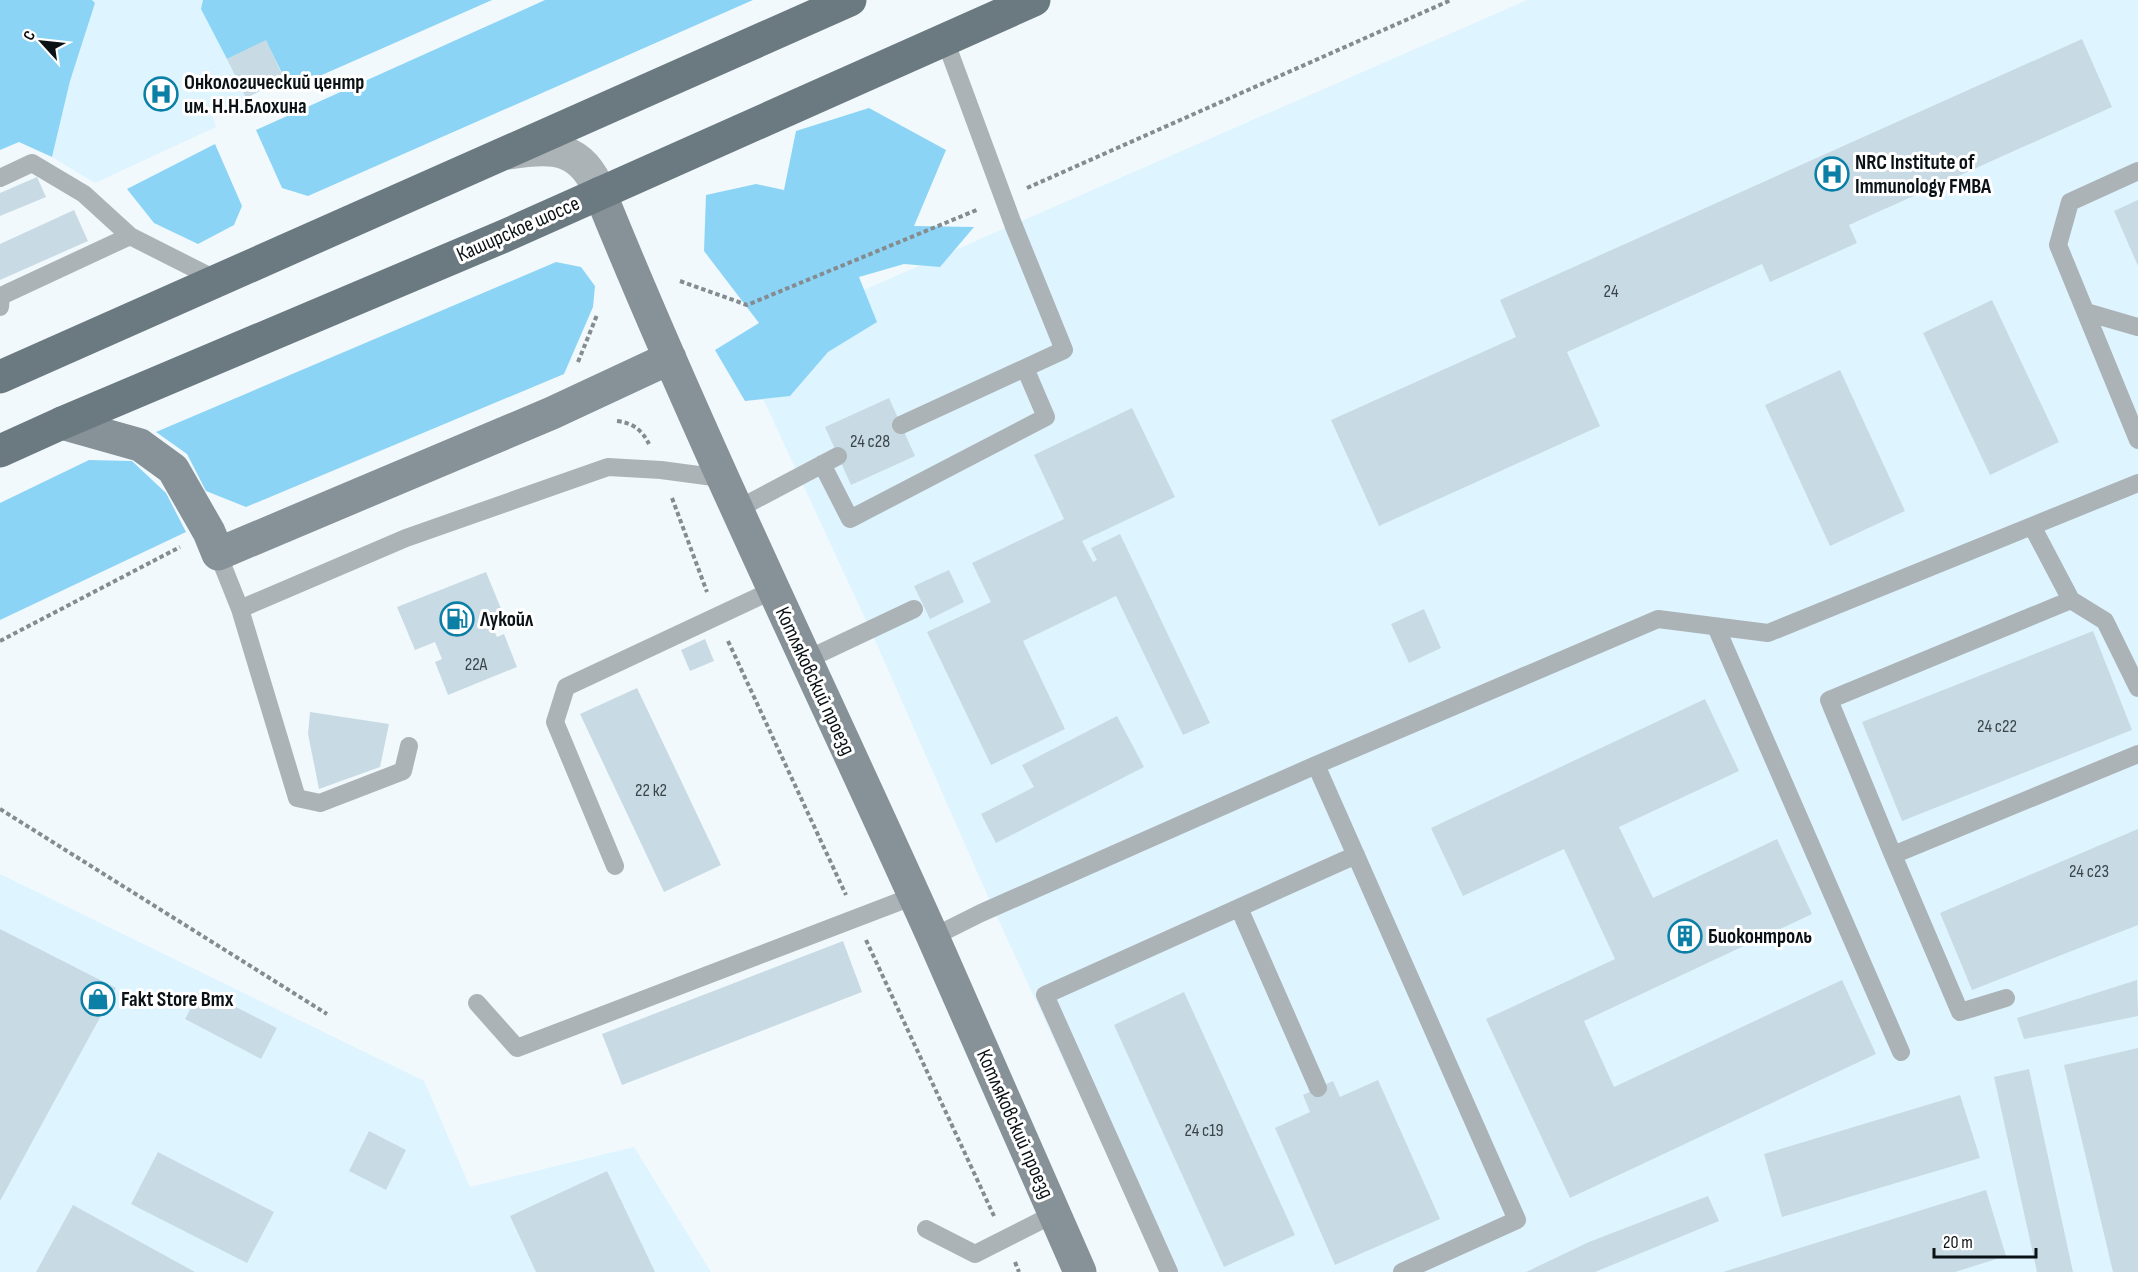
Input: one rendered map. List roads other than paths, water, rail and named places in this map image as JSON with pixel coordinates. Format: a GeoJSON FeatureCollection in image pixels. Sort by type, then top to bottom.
{"type":"FeatureCollection","features":[{"type":"Feature","properties":{"kind":"main road"},"geometry":{"type":"LineString","coordinates":[[0,377],[850,0]]}},
{"type":"Feature","properties":{"kind":"main road","name":"Каширское шоссе"},"geometry":{"type":"LineString","coordinates":[[0,451],[502,237],[1034,0]]}},
{"type":"Feature","properties":{"kind":"main road","name":"Котляковский проезд"},"geometry":{"type":"LineString","coordinates":[[600,193],[721,478],[933,937],[1080,1272]]}},
{"type":"Feature","properties":{"kind":"main road"},"geometry":{"type":"LineString","coordinates":[[62,423],[140,445],[173,469],[209,532],[218,554],[552,413],[670,358]]}},
{"type":"Feature","properties":{"kind":"street","name":"Котляковский проезд"},"geometry":{"type":"LineString","coordinates":[[507,153],[538,148],[565,153],[587,167],[600,193]]}},
{"type":"Feature","properties":{"kind":"lane"},"geometry":{"type":"LineString","coordinates":[[901,425],[1064,350],[945,40]]}},
{"type":"Feature","properties":{"kind":"lane"},"geometry":{"type":"LineString","coordinates":[[0,178],[32,163],[84,194],[130,236],[217,280]]}},
{"type":"Feature","properties":{"kind":"lane"},"geometry":{"type":"LineString","coordinates":[[2138,171],[2070,202],[2058,245],[2138,440]]}},
{"type":"Feature","properties":{"kind":"lane"},"geometry":{"type":"LineString","coordinates":[[0,307],[0,296],[130,236]]}},
{"type":"Feature","properties":{"kind":"lane"},"geometry":{"type":"LineString","coordinates":[[2086,312],[2138,327]]}},
{"type":"Feature","properties":{"kind":"lane"},"geometry":{"type":"LineString","coordinates":[[736,510],[830,460],[850,519],[1046,417],[1025,368]]}},
{"type":"Feature","properties":{"kind":"lane"},"geometry":{"type":"LineString","coordinates":[[240,609],[406,538],[608,467],[661,470],[721,478]]}},
{"type":"Feature","properties":{"kind":"lane"},"geometry":{"type":"LineString","coordinates":[[933,937],[981,913],[1316,765],[1658,619],[1768,633],[2138,483]]}},
{"type":"Feature","properties":{"kind":"lane"},"geometry":{"type":"LineString","coordinates":[[2032,526],[2071,600],[2105,621],[2138,688]]}},
{"type":"Feature","properties":{"kind":"lane"},"geometry":{"type":"LineString","coordinates":[[218,554],[240,609],[297,798],[320,803],[403,771],[409,746]]}},
{"type":"Feature","properties":{"kind":"lane"},"geometry":{"type":"LineString","coordinates":[[615,866],[555,722],[566,687],[773,590]]}},
{"type":"Feature","properties":{"kind":"lane"},"geometry":{"type":"LineString","coordinates":[[2006,998],[1960,1012],[1829,700],[2071,600]]}},
{"type":"Feature","properties":{"kind":"lane"},"geometry":{"type":"LineString","coordinates":[[806,660],[914,609]]}},
{"type":"Feature","properties":{"kind":"lane"},"geometry":{"type":"LineString","coordinates":[[1716,627],[1901,1052]]}},
{"type":"Feature","properties":{"kind":"lane"},"geometry":{"type":"LineString","coordinates":[[1893,855],[2138,754]]}},
{"type":"Feature","properties":{"kind":"lane"},"geometry":{"type":"LineString","coordinates":[[1316,765],[1517,1220],[1402,1272]]}},
{"type":"Feature","properties":{"kind":"lane"},"geometry":{"type":"LineString","coordinates":[[1169,1272],[1045,995],[1356,855]]}},
{"type":"Feature","properties":{"kind":"lane"},"geometry":{"type":"LineString","coordinates":[[477,1003],[517,1048],[914,896]]}},
{"type":"Feature","properties":{"kind":"lane"},"geometry":{"type":"LineString","coordinates":[[1239,908],[1318,1088]]}},
{"type":"Feature","properties":{"kind":"lane"},"geometry":{"type":"LineString","coordinates":[[926,1229],[975,1254],[1054,1214]]}},
{"type":"Feature","properties":{"kind":"place","name":"Онкологический центр им. Н.Н.Блохина"},"geometry":{"type":"Point","coordinates":[161,94]}},
{"type":"Feature","properties":{"kind":"place","name":"NRC Institute of Immunology FMBA"},"geometry":{"type":"Point","coordinates":[1832,174]}},
{"type":"Feature","properties":{"kind":"place","name":"Лукойл"},"geometry":{"type":"Point","coordinates":[457,619]}},
{"type":"Feature","properties":{"kind":"place","name":"Биоконтроль"},"geometry":{"type":"Point","coordinates":[1685,936]}},
{"type":"Feature","properties":{"kind":"place","name":"Fakt Store Bmx"},"geometry":{"type":"Point","coordinates":[98,999]}}]}
